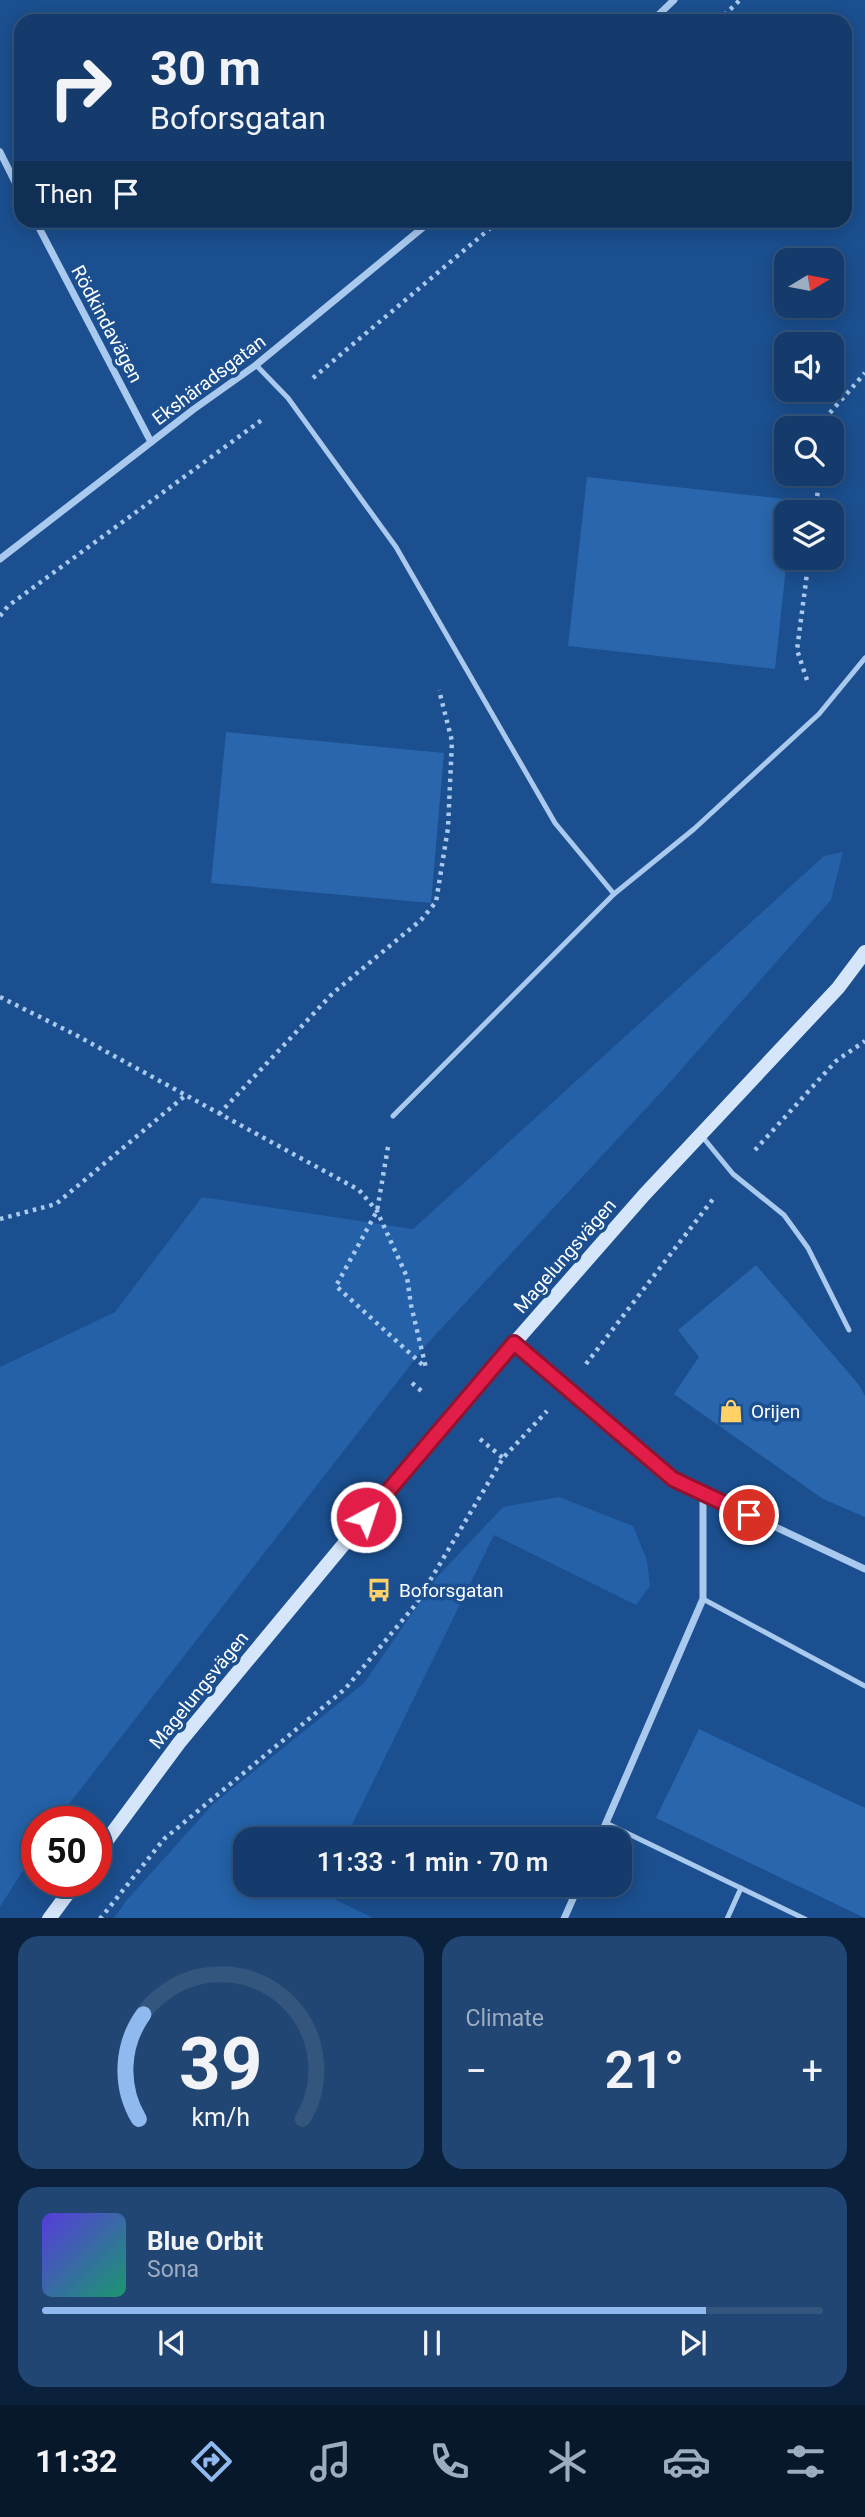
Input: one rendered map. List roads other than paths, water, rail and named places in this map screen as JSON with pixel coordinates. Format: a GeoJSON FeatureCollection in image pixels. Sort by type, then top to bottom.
{"type":"FeatureCollection","features":[{"type":"Feature","properties":{"kind":"main road","name":"Magelungsvägen"},"geometry":{"type":"LineString","coordinates":[[112,1833],[179,1743],[451,1415],[644,1195],[838,988],[865,952]]}},
{"type":"Feature","properties":{"kind":"main road","name":"Magelungsvägen"},"geometry":{"type":"LineString","coordinates":[[838,988],[865,970]]}},
{"type":"Feature","properties":{"kind":"main road"},"geometry":{"type":"LineString","coordinates":[[50,1918],[65,1897]]}},
{"type":"Feature","properties":{"kind":"street"},"geometry":{"type":"LineString","coordinates":[[659,14],[674,0]]}},
{"type":"Feature","properties":{"kind":"street"},"geometry":{"type":"LineString","coordinates":[[0,152],[14,180]]}},
{"type":"Feature","properties":{"kind":"street","name":"Rödkindavägen"},"geometry":{"type":"LineString","coordinates":[[39,228],[151,442]]}},
{"type":"Feature","properties":{"kind":"street","name":"Ekshäradsgatan"},"geometry":{"type":"LineString","coordinates":[[0,559],[256,365],[422,228]]}},
{"type":"Feature","properties":{"kind":"street"},"geometry":{"type":"LineString","coordinates":[[514,1343],[673,1479],[865,1569]]}},
{"type":"Feature","properties":{"kind":"street"},"geometry":{"type":"LineString","coordinates":[[604,1827],[703,1599],[703,1493]]}},
{"type":"Feature","properties":{"kind":"street"},"geometry":{"type":"LineString","coordinates":[[564,1918],[574,1897]]}},
{"type":"Feature","properties":{"kind":"lane"},"geometry":{"type":"LineString","coordinates":[[256,365],[288,398],[396,547],[555,823],[614,894]]}},
{"type":"Feature","properties":{"kind":"lane"},"geometry":{"type":"LineString","coordinates":[[393,1116],[614,894],[694,829],[819,714],[865,658]]}},
{"type":"Feature","properties":{"kind":"lane"},"geometry":{"type":"LineString","coordinates":[[701,1134],[733,1174],[784,1215],[808,1248],[849,1330]]}},
{"type":"Feature","properties":{"kind":"lane"},"geometry":{"type":"LineString","coordinates":[[703,1599],[865,1686]]}},
{"type":"Feature","properties":{"kind":"lane"},"geometry":{"type":"LineString","coordinates":[[606,1823],[803,1918]]}},
{"type":"Feature","properties":{"kind":"lane"},"geometry":{"type":"LineString","coordinates":[[727,1918],[741,1888]]}},
{"type":"Feature","properties":{"kind":"place","name":"Orijen"},"geometry":{"type":"Point","coordinates":[731,1411]}},
{"type":"Feature","properties":{"kind":"place","name":"Boforsgatan"},"geometry":{"type":"Point","coordinates":[379,1590]}}]}
